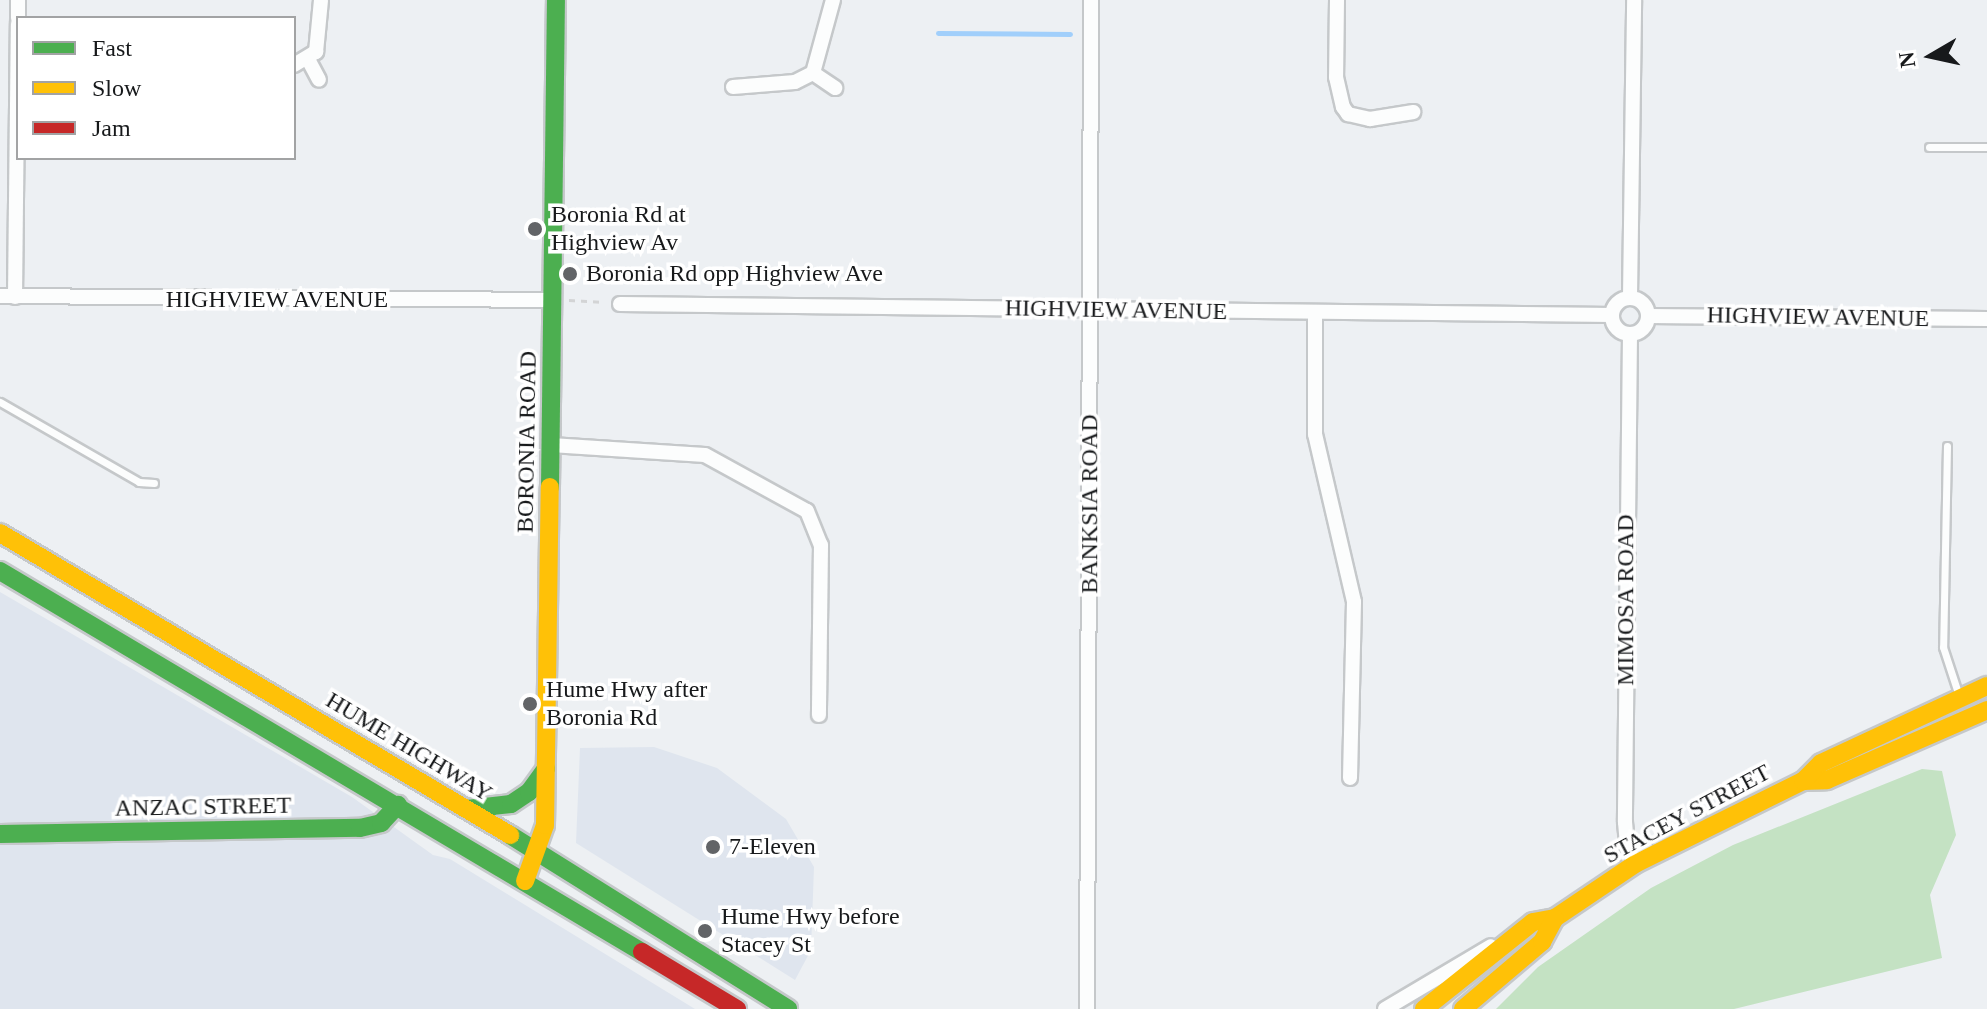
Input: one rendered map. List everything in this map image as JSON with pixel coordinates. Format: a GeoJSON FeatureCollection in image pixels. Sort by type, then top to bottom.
{"type":"FeatureCollection","features":[{"type":"Feature","properties":{"kind":"main road","name":"BORONIA ROAD"},"geometry":{"type":"LineString","coordinates":[[525,881],[539,852],[546,769],[556,0]]}},
{"type":"Feature","properties":{"kind":"main road","name":"HUME HIGHWAY"},"geometry":{"type":"LineString","coordinates":[[0,533],[539,852],[788,1009]]}},
{"type":"Feature","properties":{"kind":"main road"},"geometry":{"type":"LineString","coordinates":[[0,571],[737,1009]]}},
{"type":"Feature","properties":{"kind":"main road","name":"STACEY STREET"},"geometry":{"type":"LineString","coordinates":[[1424,1009],[1520,931],[1555,918],[1635,864],[1803,781],[1821,763],[1987,686]]}},
{"type":"Feature","properties":{"kind":"main road","name":"STACEY STREET"},"geometry":{"type":"LineString","coordinates":[[1803,781],[1827,780],[1987,710]]}},
{"type":"Feature","properties":{"kind":"main road"},"geometry":{"type":"LineString","coordinates":[[467,809],[493,810],[511,804],[529,792],[546,769]]}},
{"type":"Feature","properties":{"kind":"main road","name":"ANZAC STREET"},"geometry":{"type":"LineString","coordinates":[[0,834],[360,828],[381,823],[398,805]]}},
{"type":"Feature","properties":{"kind":"main road","name":"STACEY STREET"},"geometry":{"type":"LineString","coordinates":[[1463,1009],[1542,942],[1555,918]]}},
{"type":"Feature","properties":{"kind":"street"},"geometry":{"type":"LineString","coordinates":[[319,80],[301,63],[320,42],[321,0]]}},
{"type":"Feature","properties":{"kind":"street"},"geometry":{"type":"LineString","coordinates":[[733,87],[795,82],[813,73],[833,0]]}},
{"type":"Feature","properties":{"kind":"street","name":"BANKSIA ROAD"},"geometry":{"type":"LineString","coordinates":[[1087,1009],[1091,0]]}},
{"type":"Feature","properties":{"kind":"street"},"geometry":{"type":"LineString","coordinates":[[1337,0],[1337,111],[1370,119],[1413,112]]}},
{"type":"Feature","properties":{"kind":"street"},"geometry":{"type":"LineString","coordinates":[[1630,297],[1634,0]]}},
{"type":"Feature","properties":{"kind":"street"},"geometry":{"type":"LineString","coordinates":[[7,297],[16,71]]}},
{"type":"Feature","properties":{"kind":"street"},"geometry":{"type":"LineString","coordinates":[[813,73],[835,88]]}},
{"type":"Feature","properties":{"kind":"street","name":"HIGHVIEW AVENUE"},"geometry":{"type":"LineString","coordinates":[[7,297],[553,300]]}},
{"type":"Feature","properties":{"kind":"street"},"geometry":{"type":"LineString","coordinates":[[1630,297],[1643,303],[1648,316],[1643,329],[1630,334],[1615,326],[1612,315],[1617,302],[1630,297]]}},
{"type":"Feature","properties":{"kind":"street","name":"HIGHVIEW AVENUE"},"geometry":{"type":"LineString","coordinates":[[620,304],[1612,315]]}},
{"type":"Feature","properties":{"kind":"street"},"geometry":{"type":"LineString","coordinates":[[1315,312],[1315,434],[1354,602],[1350,778]]}},
{"type":"Feature","properties":{"kind":"street","name":"HIGHVIEW AVENUE"},"geometry":{"type":"LineString","coordinates":[[1648,316],[1987,319]]}},
{"type":"Feature","properties":{"kind":"street","name":"MIMOSA ROAD"},"geometry":{"type":"LineString","coordinates":[[1630,334],[1625,834],[1635,864]]}},
{"type":"Feature","properties":{"kind":"street"},"geometry":{"type":"LineString","coordinates":[[551,445],[705,455],[807,511],[821,545],[819,715]]}},
{"type":"Feature","properties":{"kind":"street","name":"STACEY STREET"},"geometry":{"type":"LineString","coordinates":[[1388,1008],[1520,931]]}},
{"type":"Feature","properties":{"kind":"lane"},"geometry":{"type":"LineString","coordinates":[[1929,147],[1987,147]]}},
{"type":"Feature","properties":{"kind":"lane"},"geometry":{"type":"LineString","coordinates":[[0,402],[139,482],[154,483]]}},
{"type":"Feature","properties":{"kind":"lane"},"geometry":{"type":"LineString","coordinates":[[1947,446],[1943,647],[1961,698]]}},
{"type":"Feature","properties":{"kind":"path"},"geometry":{"type":"LineString","coordinates":[[553,300],[620,304]]}},
{"type":"Feature","properties":{"kind":"shaded area"},"geometry":{"type":"Polygon","coordinates":[[[0,592],[352,797],[433,855],[450,859],[695,1009],[0,1009],[0,592]]]}},
{"type":"Feature","properties":{"kind":"shaded area"},"geometry":{"type":"Polygon","coordinates":[[[654,747],[717,768],[786,819],[814,867],[811,950],[795,980],[576,843],[580,748],[654,747]]]}},
{"type":"Feature","properties":{"kind":"green space"},"geometry":{"type":"Polygon","coordinates":[[[1922,769],[1942,771],[1956,835],[1930,895],[1942,958],[1734,1009],[1496,1009],[1538,967],[1651,888],[1733,845],[1922,769]]]}},
{"type":"Feature","properties":{"kind":"waterway"},"geometry":{"type":"LineString","coordinates":[[938,33],[1070,34]]}},
{"type":"Feature","properties":{"kind":"traffic: fast"},"geometry":{"type":"LineString","coordinates":[[550,487],[556,0]]}},
{"type":"Feature","properties":{"kind":"traffic: fast"},"geometry":{"type":"LineString","coordinates":[[0,571],[642,952]]}},
{"type":"Feature","properties":{"kind":"traffic: fast"},"geometry":{"type":"LineString","coordinates":[[467,809],[511,804],[529,792],[546,769]]}},
{"type":"Feature","properties":{"kind":"traffic: fast"},"geometry":{"type":"LineString","coordinates":[[0,834],[360,828],[381,823],[398,805]]}},
{"type":"Feature","properties":{"kind":"traffic: fast"},"geometry":{"type":"LineString","coordinates":[[510,835],[788,1009]]}},
{"type":"Feature","properties":{"kind":"traffic: slow"},"geometry":{"type":"LineString","coordinates":[[525,881],[545,825],[550,487]]}},
{"type":"Feature","properties":{"kind":"traffic: slow"},"geometry":{"type":"LineString","coordinates":[[0,533],[510,835]]}},
{"type":"Feature","properties":{"kind":"traffic: slow"},"geometry":{"type":"LineString","coordinates":[[1424,1009],[1533,922],[1555,918],[1635,864],[1803,781],[1821,763],[1987,686]]}},
{"type":"Feature","properties":{"kind":"traffic: slow"},"geometry":{"type":"LineString","coordinates":[[1803,781],[1827,780],[1987,710]]}},
{"type":"Feature","properties":{"kind":"traffic: slow"},"geometry":{"type":"LineString","coordinates":[[1463,1009],[1542,942],[1555,918]]}},
{"type":"Feature","properties":{"kind":"traffic: jam"},"geometry":{"type":"LineString","coordinates":[[642,952],[737,1009]]}},
{"type":"Feature","properties":{"kind":"place","name":"Boronia Rd at Highview Av"},"geometry":{"type":"Point","coordinates":[535,229]}},
{"type":"Feature","properties":{"kind":"place","name":"Boronia Rd opp Highview Ave"},"geometry":{"type":"Point","coordinates":[570,274]}},
{"type":"Feature","properties":{"kind":"place","name":"Hume Hwy after Boronia Rd"},"geometry":{"type":"Point","coordinates":[530,704]}},
{"type":"Feature","properties":{"kind":"place","name":"7-Eleven"},"geometry":{"type":"Point","coordinates":[713,847]}},
{"type":"Feature","properties":{"kind":"place","name":"Hume Hwy before Stacey St"},"geometry":{"type":"Point","coordinates":[705,931]}}]}
